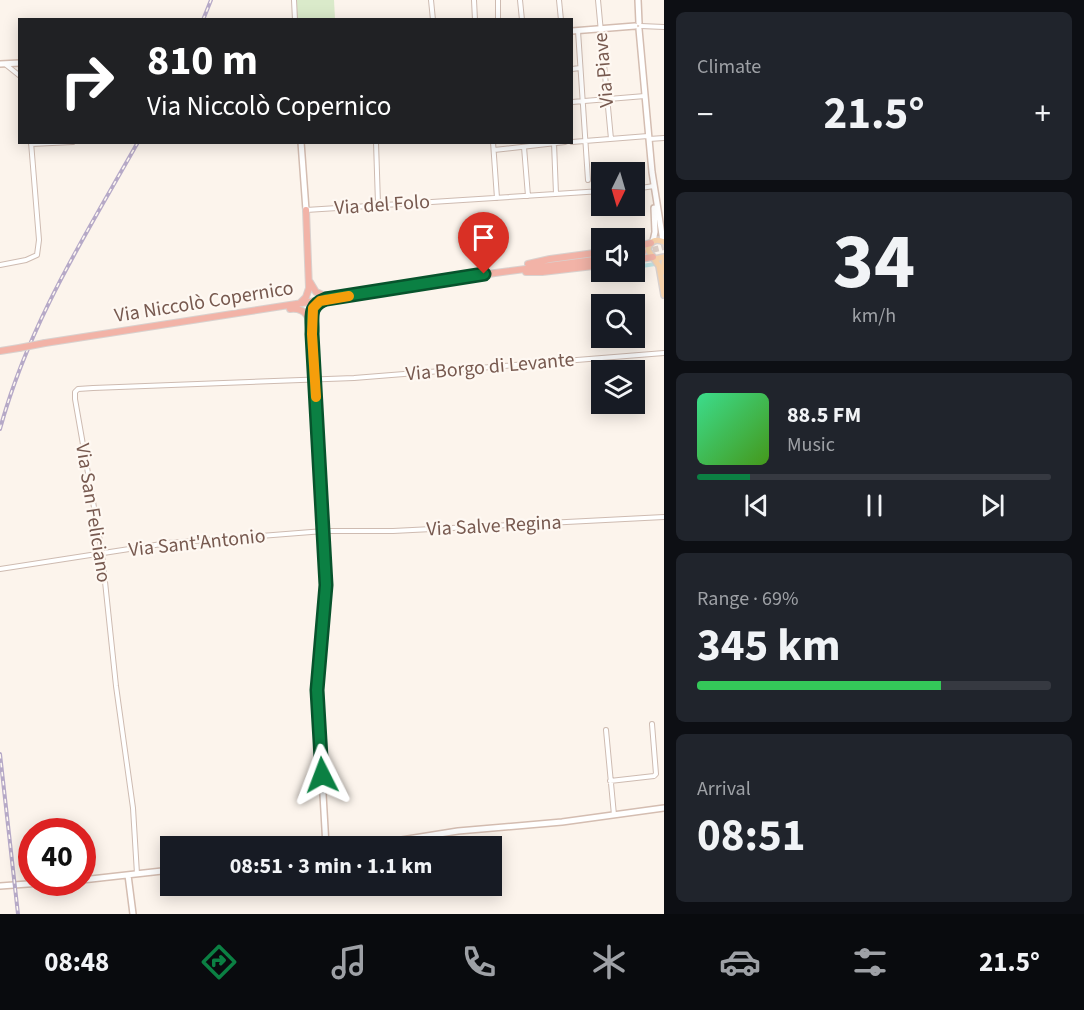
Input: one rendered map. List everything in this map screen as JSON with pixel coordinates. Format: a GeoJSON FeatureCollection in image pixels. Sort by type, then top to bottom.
{"type":"FeatureCollection","features":[{"type":"Feature","properties":{"kind":"highway"},"geometry":{"type":"LineString","coordinates":[[297,304],[308,295],[306,210]]}},
{"type":"Feature","properties":{"kind":"highway"},"geometry":{"type":"LineString","coordinates":[[645,244],[652,242]]}},
{"type":"Feature","properties":{"kind":"highway"},"geometry":{"type":"LineString","coordinates":[[495,273],[550,259],[591,253]]}},
{"type":"Feature","properties":{"kind":"highway"},"geometry":{"type":"LineString","coordinates":[[645,259],[654,258]]}},
{"type":"Feature","properties":{"kind":"highway"},"geometry":{"type":"LineString","coordinates":[[495,273],[591,260]]}},
{"type":"Feature","properties":{"kind":"highway"},"geometry":{"type":"LineString","coordinates":[[495,273],[542,272],[591,267]]}},
{"type":"Feature","properties":{"kind":"highway","name":"Via Niccolò Copernico"},"geometry":{"type":"LineString","coordinates":[[0,351],[495,273]]}},
{"type":"Feature","properties":{"kind":"highway"},"geometry":{"type":"LineString","coordinates":[[309,276],[313,289],[319,294],[327,296],[348,292],[365,293]]}},
{"type":"Feature","properties":{"kind":"highway"},"geometry":{"type":"LineString","coordinates":[[312,334],[313,308],[326,299]]}},
{"type":"Feature","properties":{"kind":"highway"},"geometry":{"type":"LineString","coordinates":[[254,311],[301,309],[309,318],[312,334]]}},
{"type":"Feature","properties":{"kind":"main road"},"geometry":{"type":"LineString","coordinates":[[663,241],[652,242],[648,250],[660,266],[664,295]]}},
{"type":"Feature","properties":{"kind":"main road"},"geometry":{"type":"LineString","coordinates":[[654,258],[664,259],[664,286]]}},
{"type":"Feature","properties":{"kind":"street"},"geometry":{"type":"LineString","coordinates":[[294,0],[295,18]]}},
{"type":"Feature","properties":{"kind":"street"},"geometry":{"type":"LineString","coordinates":[[431,0],[433,18]]}},
{"type":"Feature","properties":{"kind":"street"},"geometry":{"type":"LineString","coordinates":[[474,0],[475,18]]}},
{"type":"Feature","properties":{"kind":"street"},"geometry":{"type":"LineString","coordinates":[[498,0],[498,18]]}},
{"type":"Feature","properties":{"kind":"street"},"geometry":{"type":"LineString","coordinates":[[520,0],[522,18]]}},
{"type":"Feature","properties":{"kind":"street"},"geometry":{"type":"LineString","coordinates":[[559,0],[561,18]]}},
{"type":"Feature","properties":{"kind":"street","name":"Via Piave"},"geometry":{"type":"LineString","coordinates":[[598,0],[611,139]]}},
{"type":"Feature","properties":{"kind":"street"},"geometry":{"type":"LineString","coordinates":[[638,0],[638,26],[648,137],[663,241]]}},
{"type":"Feature","properties":{"kind":"street"},"geometry":{"type":"LineString","coordinates":[[588,180],[575,31],[638,26],[664,27]]}},
{"type":"Feature","properties":{"kind":"street"},"geometry":{"type":"LineString","coordinates":[[2,64],[18,63]]}},
{"type":"Feature","properties":{"kind":"street"},"geometry":{"type":"LineString","coordinates":[[2,64],[18,75]]}},
{"type":"Feature","properties":{"kind":"street"},"geometry":{"type":"LineString","coordinates":[[573,69],[580,68]]}},
{"type":"Feature","properties":{"kind":"street"},"geometry":{"type":"LineString","coordinates":[[573,102],[645,96]]}},
{"type":"Feature","properties":{"kind":"street"},"geometry":{"type":"LineString","coordinates":[[573,142],[664,138]]}},
{"type":"Feature","properties":{"kind":"street"},"geometry":{"type":"LineString","coordinates":[[0,265],[26,260],[37,255],[39,240],[31,144]]}},
{"type":"Feature","properties":{"kind":"street"},"geometry":{"type":"LineString","coordinates":[[301,144],[306,210]]}},
{"type":"Feature","properties":{"kind":"street"},"geometry":{"type":"LineString","coordinates":[[376,144],[378,204]]}},
{"type":"Feature","properties":{"kind":"street"},"geometry":{"type":"LineString","coordinates":[[493,144],[496,198]]}},
{"type":"Feature","properties":{"kind":"street"},"geometry":{"type":"LineString","coordinates":[[494,150],[542,144]]}},
{"type":"Feature","properties":{"kind":"street"},"geometry":{"type":"LineString","coordinates":[[554,144],[556,194]]}},
{"type":"Feature","properties":{"kind":"street"},"geometry":{"type":"LineString","coordinates":[[524,147],[528,196]]}},
{"type":"Feature","properties":{"kind":"street"},"geometry":{"type":"LineString","coordinates":[[645,187],[654,186]]}},
{"type":"Feature","properties":{"kind":"street","name":"Via del Folo"},"geometry":{"type":"LineString","coordinates":[[306,210],[591,192]]}},
{"type":"Feature","properties":{"kind":"street"},"geometry":{"type":"LineString","coordinates":[[652,242],[659,215]]}},
{"type":"Feature","properties":{"kind":"street"},"geometry":{"type":"LineString","coordinates":[[312,334],[326,585],[317,690],[325,836]]}},
{"type":"Feature","properties":{"kind":"street","name":"Via Borgo di Levante"},"geometry":{"type":"LineString","coordinates":[[315,379],[354,378],[664,353]]}},
{"type":"Feature","properties":{"kind":"street","name":"Via San Feliciano"},"geometry":{"type":"LineString","coordinates":[[137,874],[133,808],[115,675],[102,553],[75,392],[78,389],[315,379]]}},
{"type":"Feature","properties":{"kind":"street","name":"Via Salve Regina"},"geometry":{"type":"LineString","coordinates":[[324,531],[393,531],[664,518]]}},
{"type":"Feature","properties":{"kind":"street","name":"Via Sant'Antonio"},"geometry":{"type":"LineString","coordinates":[[0,569],[168,543],[324,531]]}},
{"type":"Feature","properties":{"kind":"street"},"geometry":{"type":"LineString","coordinates":[[610,781],[656,774],[652,724]]}},
{"type":"Feature","properties":{"kind":"street"},"geometry":{"type":"LineString","coordinates":[[606,730],[614,815]]}},
{"type":"Feature","properties":{"kind":"street"},"geometry":{"type":"LineString","coordinates":[[427,836],[562,822],[664,807]]}},
{"type":"Feature","properties":{"kind":"street"},"geometry":{"type":"LineString","coordinates":[[96,878],[160,871]]}},
{"type":"Feature","properties":{"kind":"street"},"geometry":{"type":"LineString","coordinates":[[128,875],[133,914]]}},
{"type":"Feature","properties":{"kind":"street"},"geometry":{"type":"LineString","coordinates":[[0,886],[18,885]]}},
{"type":"Feature","properties":{"kind":"green space"},"geometry":{"type":"Polygon","coordinates":[[[296,0],[334,0],[335,18],[297,18],[296,0]]]}},
{"type":"Feature","properties":{"kind":"waterway"},"geometry":{"type":"LineString","coordinates":[[645,266],[655,264]]}},
{"type":"Feature","properties":{"kind":"tunnel"},"geometry":{"type":"LineString","coordinates":[[645,252],[664,247]]}},
{"type":"Feature","properties":{"kind":"railway"},"geometry":{"type":"LineString","coordinates":[[204,18],[211,0]]}},
{"type":"Feature","properties":{"kind":"railway"},"geometry":{"type":"LineString","coordinates":[[0,429],[12,390],[42,316],[137,144]]}},
{"type":"Feature","properties":{"kind":"railway"},"geometry":{"type":"LineString","coordinates":[[0,754],[18,914]]}},
{"type":"Feature","properties":{"kind":"slow traffic"},"geometry":{"type":"LineString","coordinates":[[316,397],[312,334],[313,308],[320,301],[349,296]]}},
{"type":"Feature","properties":{"kind":"route"},"geometry":{"type":"LineString","coordinates":[[322,775],[317,690],[326,585],[312,334],[313,308],[326,299],[484,274]]}}]}
